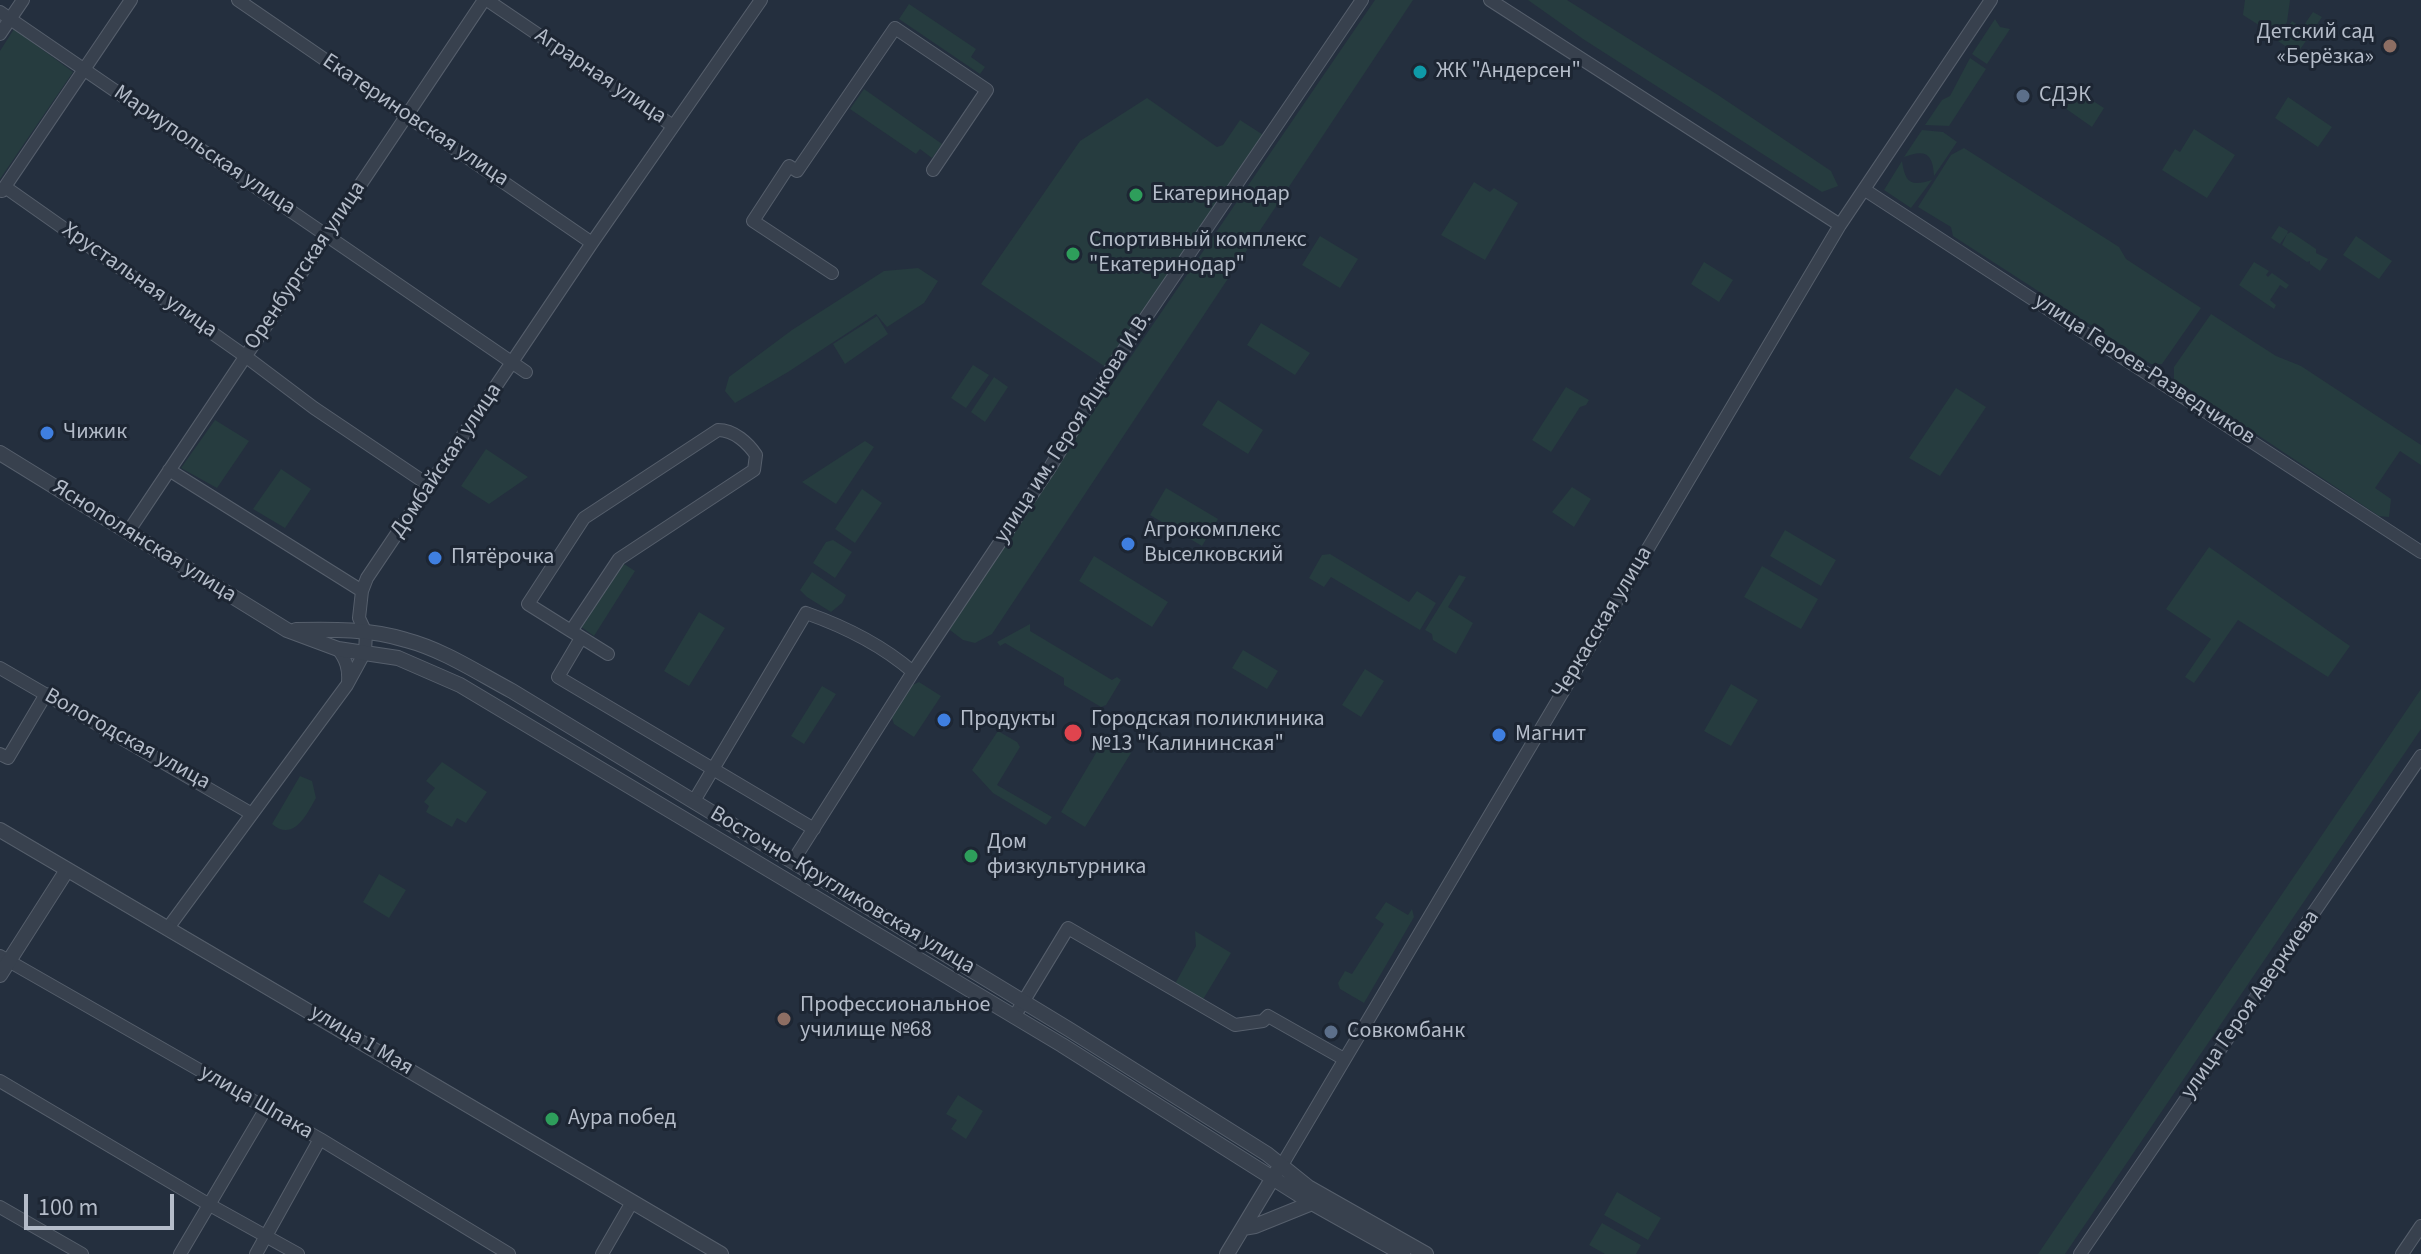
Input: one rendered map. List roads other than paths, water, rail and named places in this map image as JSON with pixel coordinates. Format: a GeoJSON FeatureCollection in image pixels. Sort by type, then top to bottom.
{"type":"FeatureCollection","features":[{"type":"Feature","properties":{"kind":"street"},"geometry":{"type":"LineString","coordinates":[[0,34],[5,15],[23,0]]}},
{"type":"Feature","properties":{"kind":"street"},"geometry":{"type":"LineString","coordinates":[[2,190],[131,0]]}},
{"type":"Feature","properties":{"kind":"street","name":"Екатериновская улица"},"geometry":{"type":"LineString","coordinates":[[238,0],[592,243]]}},
{"type":"Feature","properties":{"kind":"street","name":"Оренбургская улица"},"geometry":{"type":"LineString","coordinates":[[128,532],[486,0]]}},
{"type":"Feature","properties":{"kind":"street","name":"Аграрная улица"},"geometry":{"type":"LineString","coordinates":[[486,0],[673,126]]}},
{"type":"Feature","properties":{"kind":"street","name":"улица им. Героя Яцкова И.В."},"geometry":{"type":"LineString","coordinates":[[793,861],[913,672],[1049,469],[1110,370],[1362,0]]}},
{"type":"Feature","properties":{"kind":"street"},"geometry":{"type":"LineString","coordinates":[[1490,0],[1840,225]]}},
{"type":"Feature","properties":{"kind":"street","name":"Черкасская улица"},"geometry":{"type":"LineString","coordinates":[[1227,1254],[1840,225],[1991,0]]}},
{"type":"Feature","properties":{"kind":"street","name":"Домбайская улица"},"geometry":{"type":"LineString","coordinates":[[362,591],[367,578],[754,4]]}},
{"type":"Feature","properties":{"kind":"street","name":"Мариупольская улица"},"geometry":{"type":"LineString","coordinates":[[5,15],[526,372]]}},
{"type":"Feature","properties":{"kind":"street"},"geometry":{"type":"LineString","coordinates":[[832,273],[753,221],[789,166],[797,171],[895,28],[987,90],[933,170]]}},
{"type":"Feature","properties":{"kind":"street","name":"Хрустальная улица"},"geometry":{"type":"LineString","coordinates":[[2,190],[430,486]]}},
{"type":"Feature","properties":{"kind":"street","name":"улица Героев-Разведчиков"},"geometry":{"type":"LineString","coordinates":[[1865,190],[2421,552]]}},
{"type":"Feature","properties":{"kind":"street"},"geometry":{"type":"LineString","coordinates":[[608,654],[576,635],[528,604],[584,518],[718,430],[732,432],[756,455],[754,470],[619,559],[576,635],[558,677],[814,829]]}},
{"type":"Feature","properties":{"kind":"street","name":"Яснополянская улица"},"geometry":{"type":"LineString","coordinates":[[0,453],[287,630],[338,649]]}},
{"type":"Feature","properties":{"kind":"street"},"geometry":{"type":"LineString","coordinates":[[168,928],[347,685],[365,652],[366,633],[359,618],[362,591],[169,470]]}},
{"type":"Feature","properties":{"kind":"street"},"geometry":{"type":"LineString","coordinates":[[694,801],[806,613],[835,623],[913,672]]}},
{"type":"Feature","properties":{"kind":"street","name":"Восточно-Кругликовская улица"},"geometry":{"type":"LineString","coordinates":[[287,630],[335,629],[405,639],[512,691],[1024,1002],[1282,1165],[1308,1187],[1426,1254]]}},
{"type":"Feature","properties":{"kind":"street"},"geometry":{"type":"LineString","coordinates":[[338,649],[346,659],[349,671],[347,685]]}},
{"type":"Feature","properties":{"kind":"street","name":"Восточно-Кругликовская улица"},"geometry":{"type":"LineString","coordinates":[[338,649],[417,664],[460,685],[1014,1017],[1312,1203],[1403,1254]]}},
{"type":"Feature","properties":{"kind":"street","name":"Вологодская улица"},"geometry":{"type":"LineString","coordinates":[[0,668],[252,814]]}},
{"type":"Feature","properties":{"kind":"street"},"geometry":{"type":"LineString","coordinates":[[460,685],[469,669]]}},
{"type":"Feature","properties":{"kind":"street"},"geometry":{"type":"LineString","coordinates":[[0,754],[8,758],[46,694]]}},
{"type":"Feature","properties":{"kind":"street","name":"улица Героя Аверкиева"},"geometry":{"type":"LineString","coordinates":[[2080,1254],[2421,756]]}},
{"type":"Feature","properties":{"kind":"street","name":"улица 1 Мая"},"geometry":{"type":"LineString","coordinates":[[0,830],[721,1254]]}},
{"type":"Feature","properties":{"kind":"street"},"geometry":{"type":"LineString","coordinates":[[0,975],[4,958],[67,870]]}},
{"type":"Feature","properties":{"kind":"street"},"geometry":{"type":"LineString","coordinates":[[1014,1017],[1068,928],[1235,1025],[1263,1021],[1268,1016],[1344,1059]]}},
{"type":"Feature","properties":{"kind":"street","name":"улица Шпака"},"geometry":{"type":"LineString","coordinates":[[4,958],[320,1139],[509,1254]]}},
{"type":"Feature","properties":{"kind":"street"},"geometry":{"type":"LineString","coordinates":[[0,1081],[298,1254]]}},
{"type":"Feature","properties":{"kind":"street"},"geometry":{"type":"LineString","coordinates":[[180,1254],[265,1110]]}},
{"type":"Feature","properties":{"kind":"street"},"geometry":{"type":"LineString","coordinates":[[256,1254],[320,1139]]}},
{"type":"Feature","properties":{"kind":"street"},"geometry":{"type":"LineString","coordinates":[[602,1254],[632,1202]]}},
{"type":"Feature","properties":{"kind":"street"},"geometry":{"type":"LineString","coordinates":[[1243,1228],[1312,1203]]}},
{"type":"Feature","properties":{"kind":"street"},"geometry":{"type":"LineString","coordinates":[[0,1207],[82,1254]]}},
{"type":"Feature","properties":{"kind":"street"},"geometry":{"type":"LineString","coordinates":[[2402,1254],[2421,1226]]}},
{"type":"Feature","properties":{"kind":"place","name":"Детский сад «Берёзка»"},"geometry":{"type":"Point","coordinates":[2390,46]}},
{"type":"Feature","properties":{"kind":"place","name":"ЖК \"Андерсен\""},"geometry":{"type":"Point","coordinates":[1420,72]}},
{"type":"Feature","properties":{"kind":"place","name":"СДЭК"},"geometry":{"type":"Point","coordinates":[2023,96]}},
{"type":"Feature","properties":{"kind":"place","name":"Екатеринодар"},"geometry":{"type":"Point","coordinates":[1136,195]}},
{"type":"Feature","properties":{"kind":"place","name":"Спортивный комплекс \"Екатеринодар\""},"geometry":{"type":"Point","coordinates":[1073,254]}},
{"type":"Feature","properties":{"kind":"place","name":"Чижик"},"geometry":{"type":"Point","coordinates":[47,433]}},
{"type":"Feature","properties":{"kind":"place","name":"Агрокомплекс Выселковский"},"geometry":{"type":"Point","coordinates":[1128,544]}},
{"type":"Feature","properties":{"kind":"place","name":"Пятёрочка"},"geometry":{"type":"Point","coordinates":[435,558]}},
{"type":"Feature","properties":{"kind":"place","name":"Продукты"},"geometry":{"type":"Point","coordinates":[944,720]}},
{"type":"Feature","properties":{"kind":"place","name":"Городская поликлиника №13 \"Калининская\""},"geometry":{"type":"Point","coordinates":[1073,733]}},
{"type":"Feature","properties":{"kind":"place","name":"Магнит"},"geometry":{"type":"Point","coordinates":[1499,735]}},
{"type":"Feature","properties":{"kind":"place","name":"Дом физкультурника"},"geometry":{"type":"Point","coordinates":[971,856]}},
{"type":"Feature","properties":{"kind":"place","name":"Профессиональное училище №68"},"geometry":{"type":"Point","coordinates":[784,1019]}},
{"type":"Feature","properties":{"kind":"place","name":"Совкомбанк"},"geometry":{"type":"Point","coordinates":[1331,1032]}},
{"type":"Feature","properties":{"kind":"place","name":"Аура побед"},"geometry":{"type":"Point","coordinates":[552,1119]}}]}
